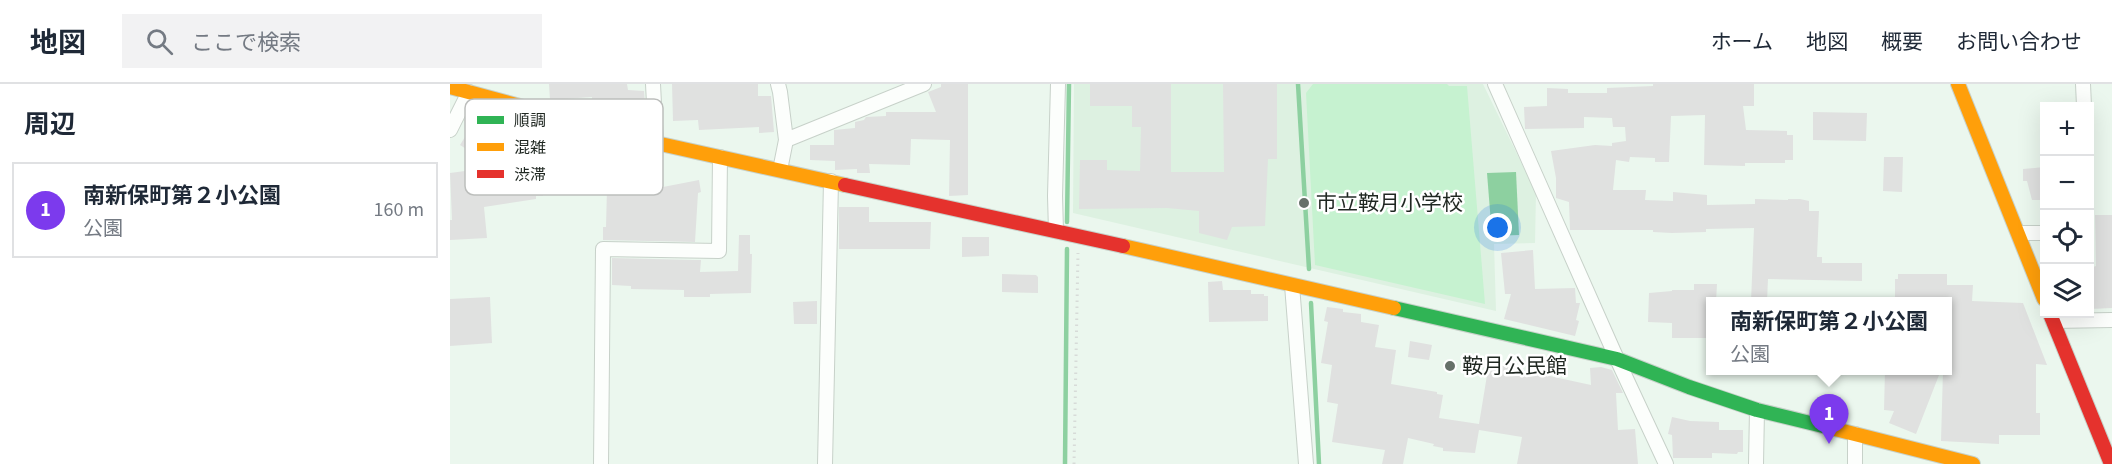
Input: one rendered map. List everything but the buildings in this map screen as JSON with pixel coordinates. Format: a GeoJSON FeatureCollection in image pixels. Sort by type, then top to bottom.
{"type":"FeatureCollection","features":[{"type":"Feature","properties":{"kind":"street"},"geometry":{"type":"LineString","coordinates":[[653,84],[654,99]]}},
{"type":"Feature","properties":{"kind":"street"},"geometry":{"type":"LineString","coordinates":[[778,84],[786,140],[780,170]]}},
{"type":"Feature","properties":{"kind":"street"},"geometry":{"type":"LineString","coordinates":[[786,140],[898,89],[924,84]]}},
{"type":"Feature","properties":{"kind":"street"},"geometry":{"type":"LineString","coordinates":[[1056,231],[1058,84]]}},
{"type":"Feature","properties":{"kind":"street"},"geometry":{"type":"LineString","coordinates":[[1495,84],[1666,464]]}},
{"type":"Feature","properties":{"kind":"street"},"geometry":{"type":"LineString","coordinates":[[1958,84],[2040,289]]}},
{"type":"Feature","properties":{"kind":"street"},"geometry":{"type":"LineString","coordinates":[[2083,84],[2084,102]]}},
{"type":"Feature","properties":{"kind":"street"},"geometry":{"type":"LineString","coordinates":[[450,87],[495,99]]}},
{"type":"Feature","properties":{"kind":"street"},"geometry":{"type":"LineString","coordinates":[[466,99],[469,92]]}},
{"type":"Feature","properties":{"kind":"street"},"geometry":{"type":"LineString","coordinates":[[450,130],[465,100]]}},
{"type":"Feature","properties":{"kind":"street"},"geometry":{"type":"LineString","coordinates":[[663,145],[1056,231],[1617,359],[1757,410],[1972,464]]}},
{"type":"Feature","properties":{"kind":"street"},"geometry":{"type":"LineString","coordinates":[[601,464],[603,249],[719,251],[720,157]]}},
{"type":"Feature","properties":{"kind":"street"},"geometry":{"type":"LineString","coordinates":[[825,464],[831,181]]}},
{"type":"Feature","properties":{"kind":"street"},"geometry":{"type":"LineString","coordinates":[[2018,233],[2040,233]]}},
{"type":"Feature","properties":{"kind":"street"},"geometry":{"type":"LineString","coordinates":[[1292,285],[1306,464]]}},
{"type":"Feature","properties":{"kind":"street"},"geometry":{"type":"LineString","coordinates":[[2052,318],[2111,464]]}},
{"type":"Feature","properties":{"kind":"street"},"geometry":{"type":"LineString","coordinates":[[2072,318],[2112,320]]}},
{"type":"Feature","properties":{"kind":"street"},"geometry":{"type":"LineString","coordinates":[[1756,464],[1757,410]]}},
{"type":"Feature","properties":{"kind":"street"},"geometry":{"type":"LineString","coordinates":[[1855,434],[1855,464]]}},
{"type":"Feature","properties":{"kind":"path"},"geometry":{"type":"LineString","coordinates":[[1074,464],[1078,237]]}},
{"type":"Feature","properties":{"kind":"shaded area","name":"市立鞍月小学校"},"geometry":{"type":"Polygon","coordinates":[[[1074,84],[1483,84],[1536,193],[1535,243],[1494,244],[1496,311],[1073,213],[1074,84]]]}},
{"type":"Feature","properties":{"kind":"shaded area"},"geometry":{"type":"Polygon","coordinates":[[[1313,84],[1467,86],[1485,304],[1315,265],[1306,93],[1313,84]]]}},
{"type":"Feature","properties":{"kind":"shaded area"},"geometry":{"type":"Polygon","coordinates":[[[1516,172],[1519,235],[1492,236],[1487,173],[1516,172]]]}},
{"type":"Feature","properties":{"kind":"waterway"},"geometry":{"type":"LineString","coordinates":[[1067,222],[1069,84]]}},
{"type":"Feature","properties":{"kind":"waterway"},"geometry":{"type":"LineString","coordinates":[[1298,84],[1309,269]]}},
{"type":"Feature","properties":{"kind":"waterway"},"geometry":{"type":"LineString","coordinates":[[1065,464],[1067,249]]}},
{"type":"Feature","properties":{"kind":"waterway"},"geometry":{"type":"LineString","coordinates":[[1311,303],[1319,464]]}},
{"type":"Feature","properties":{"kind":"traffic: fast"},"geometry":{"type":"LineString","coordinates":[[1394,308],[1617,359],[1757,410],[1831,428]]}},
{"type":"Feature","properties":{"kind":"traffic: slow"},"geometry":{"type":"LineString","coordinates":[[1958,84],[2040,289]]}},
{"type":"Feature","properties":{"kind":"traffic: slow"},"geometry":{"type":"LineString","coordinates":[[450,87],[494,99]]}},
{"type":"Feature","properties":{"kind":"traffic: slow"},"geometry":{"type":"LineString","coordinates":[[663,145],[845,185]]}},
{"type":"Feature","properties":{"kind":"traffic: slow"},"geometry":{"type":"LineString","coordinates":[[1123,246],[1394,308]]}},
{"type":"Feature","properties":{"kind":"traffic: slow"},"geometry":{"type":"LineString","coordinates":[[1831,428],[1973,464]]}},
{"type":"Feature","properties":{"kind":"traffic: jam"},"geometry":{"type":"LineString","coordinates":[[845,185],[1123,246]]}},
{"type":"Feature","properties":{"kind":"traffic: jam"},"geometry":{"type":"LineString","coordinates":[[2052,318],[2111,464]]}},
{"type":"Feature","properties":{"kind":"place","name":"市立鞍月小学校"},"geometry":{"type":"Point","coordinates":[1304,203]}},
{"type":"Feature","properties":{"kind":"place","name":"鞍月公民館"},"geometry":{"type":"Point","coordinates":[1450,366]}},
{"type":"Feature","properties":{"kind":"place","name":"南新保町第２小公園"},"geometry":{"type":"Point","coordinates":[1829,444]}}]}
